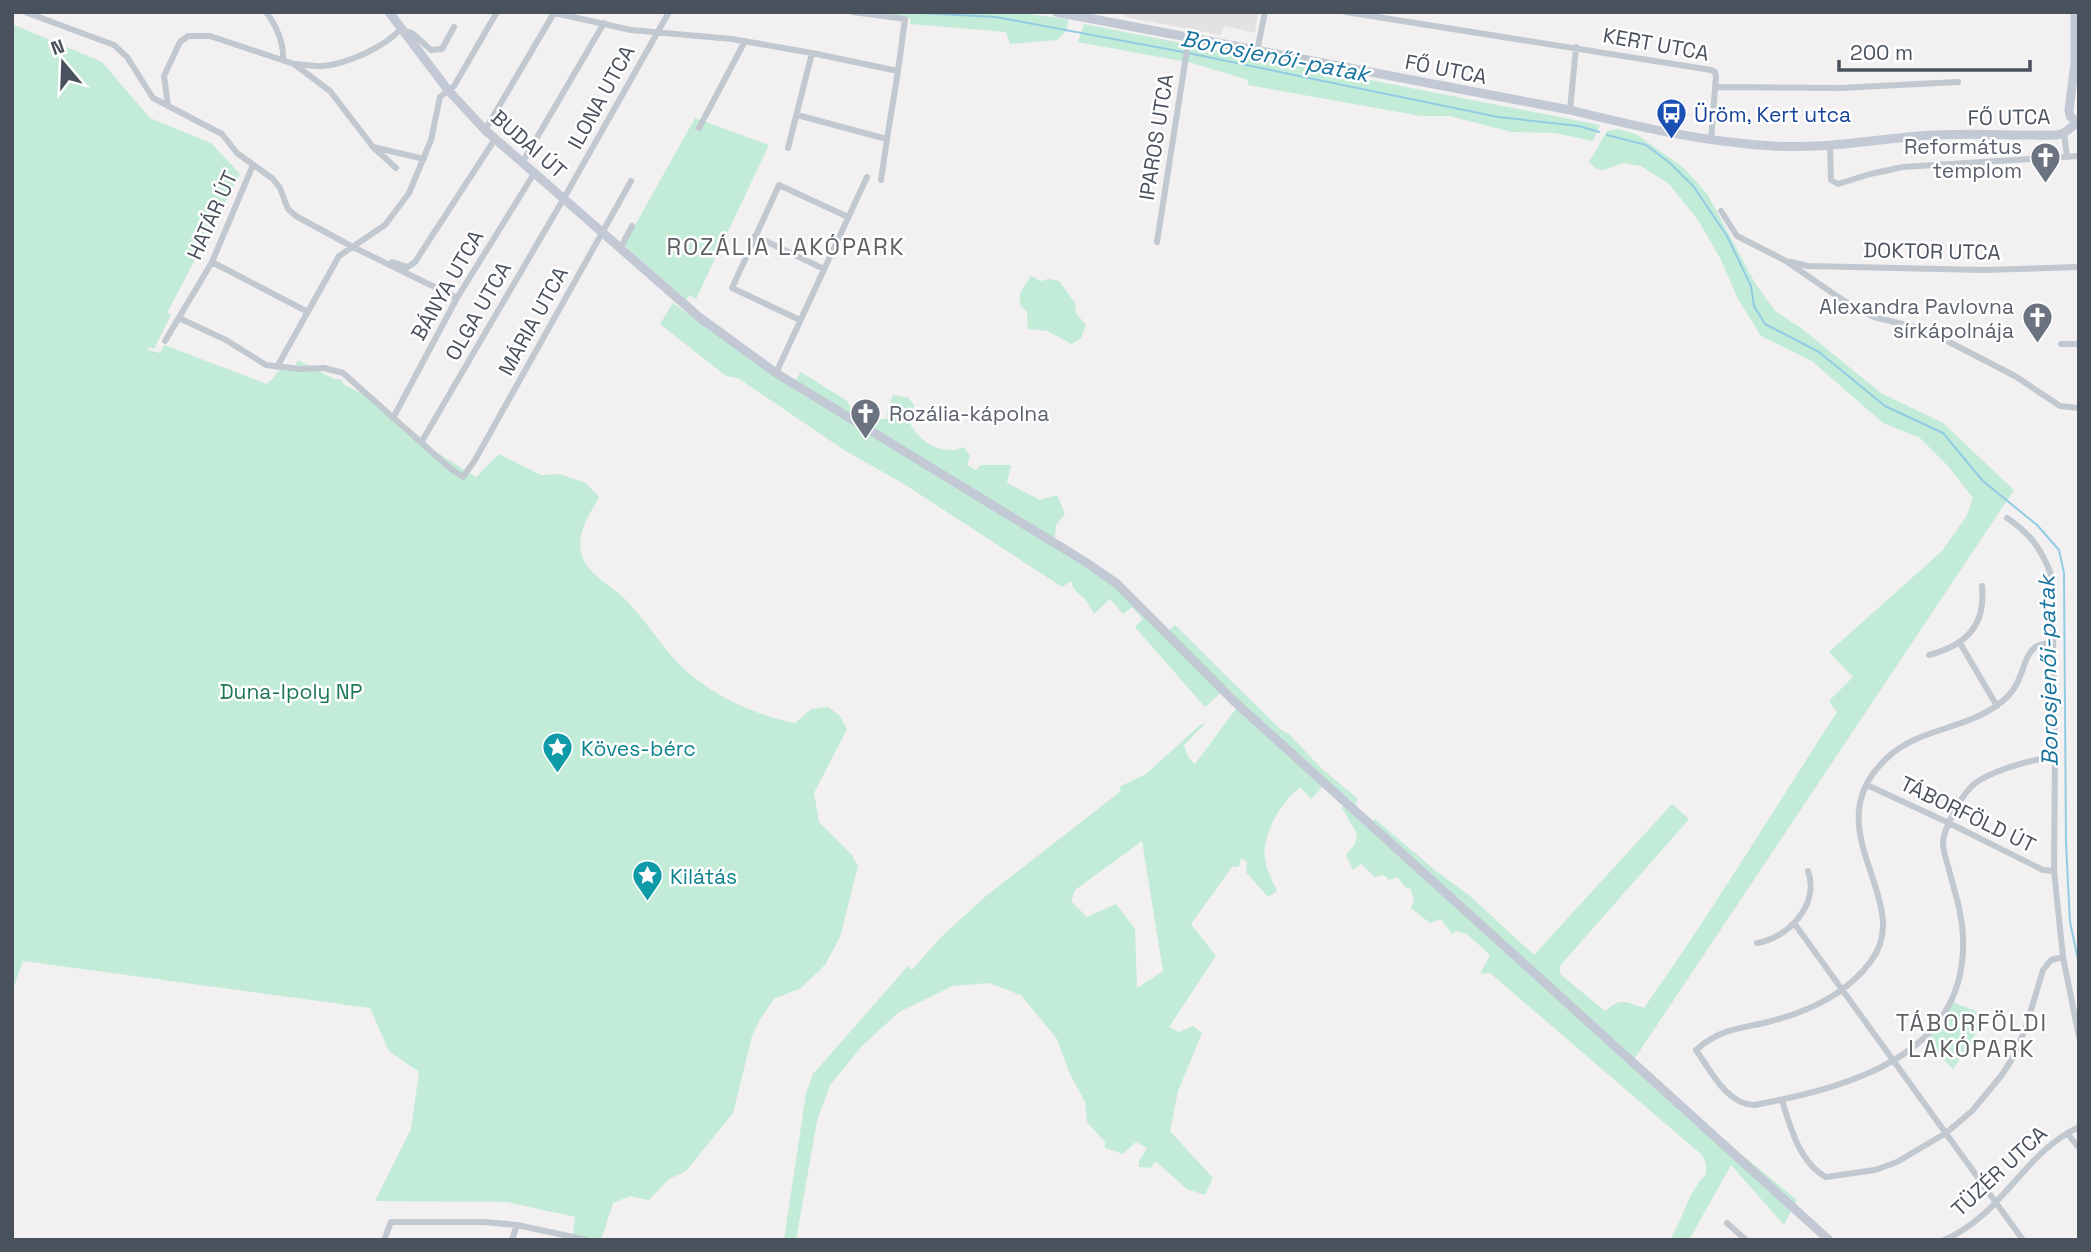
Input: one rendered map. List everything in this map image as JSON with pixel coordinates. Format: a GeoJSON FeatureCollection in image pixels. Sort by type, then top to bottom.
{"type":"FeatureCollection","features":[{"type":"Feature","properties":{"kind":"street","name":"HATÁR ÚT"},"geometry":{"type":"LineString","coordinates":[[25,12],[114,45],[126,56],[152,97],[219,132],[237,153],[253,165],[212,262],[165,341]]}},
{"type":"Feature","properties":{"kind":"street"},"geometry":{"type":"LineString","coordinates":[[266,12],[274,23],[284,50],[283,60]]}},
{"type":"Feature","properties":{"kind":"street","name":"BUDAI ÚT"},"geometry":{"type":"LineString","coordinates":[[389,12],[448,90],[485,130],[662,286],[735,345],[1116,583],[1236,703],[1829,1240]]}},
{"type":"Feature","properties":{"kind":"street"},"geometry":{"type":"LineString","coordinates":[[277,368],[337,258],[385,225],[409,193],[431,140],[440,97],[454,86],[497,12]]}},
{"type":"Feature","properties":{"kind":"street","name":"ILONA UTCA"},"geometry":{"type":"LineString","coordinates":[[564,198],[668,12]]}},
{"type":"Feature","properties":{"kind":"street"},"geometry":{"type":"LineString","coordinates":[[853,12],[905,19],[881,180]]}},
{"type":"Feature","properties":{"kind":"street","name":"FŐ UTCA"},"geometry":{"type":"LineString","coordinates":[[1056,12],[1570,110],[1651,131],[1710,141],[1830,147],[1919,136],[2064,133],[2078,124]]}},
{"type":"Feature","properties":{"kind":"street"},"geometry":{"type":"LineString","coordinates":[[1257,51],[1265,12]]}},
{"type":"Feature","properties":{"kind":"street","name":"KERT UTCA"},"geometry":{"type":"LineString","coordinates":[[1346,12],[1711,70],[1715,72],[1715,87],[1710,141]]}},
{"type":"Feature","properties":{"kind":"street"},"geometry":{"type":"LineString","coordinates":[[2075,12],[2074,71],[2069,110],[2070,116],[2078,124]]}},
{"type":"Feature","properties":{"kind":"street"},"geometry":{"type":"LineString","coordinates":[[485,130],[552,13],[631,30],[745,41],[898,71]]}},
{"type":"Feature","properties":{"kind":"street"},"geometry":{"type":"LineString","coordinates":[[522,163],[604,23]]}},
{"type":"Feature","properties":{"kind":"street"},"geometry":{"type":"LineString","coordinates":[[168,106],[164,76],[180,42],[188,36],[210,36],[294,64],[322,66],[356,57],[382,45],[402,30],[412,33],[431,50],[442,49],[454,27]]}},
{"type":"Feature","properties":{"kind":"street","name":"IPAROS UTCA"},"geometry":{"type":"LineString","coordinates":[[1157,242],[1189,37]]}},
{"type":"Feature","properties":{"kind":"street"},"geometry":{"type":"LineString","coordinates":[[699,128],[745,41]]}},
{"type":"Feature","properties":{"kind":"street","name":"KERT UTCA"},"geometry":{"type":"LineString","coordinates":[[1570,110],[1576,47]]}},
{"type":"Feature","properties":{"kind":"street"},"geometry":{"type":"LineString","coordinates":[[788,148],[812,53]]}},
{"type":"Feature","properties":{"kind":"street"},"geometry":{"type":"LineString","coordinates":[[294,64],[330,91],[373,147],[396,167]]}},
{"type":"Feature","properties":{"kind":"street","name":"KERT UTCA"},"geometry":{"type":"LineString","coordinates":[[1715,87],[1840,88],[1958,82]]}},
{"type":"Feature","properties":{"kind":"street"},"geometry":{"type":"LineString","coordinates":[[797,116],[887,139]]}},
{"type":"Feature","properties":{"kind":"street","name":"FŐ UTCA"},"geometry":{"type":"LineString","coordinates":[[2064,133],[2067,157]]}},
{"type":"Feature","properties":{"kind":"street"},"geometry":{"type":"LineString","coordinates":[[383,262],[408,267],[415,262],[495,139]]}},
{"type":"Feature","properties":{"kind":"street"},"geometry":{"type":"LineString","coordinates":[[373,147],[424,159]]}},
{"type":"Feature","properties":{"kind":"street","name":"FŐ UTCA"},"geometry":{"type":"LineString","coordinates":[[1830,147],[1831,180],[1838,184],[1903,167],[2079,156]]}},
{"type":"Feature","properties":{"kind":"street"},"geometry":{"type":"LineString","coordinates":[[253,165],[277,183],[292,214],[457,298]]}},
{"type":"Feature","properties":{"kind":"street","name":"BÁNYA UTCA"},"geometry":{"type":"LineString","coordinates":[[393,418],[457,298],[535,172]]}},
{"type":"Feature","properties":{"kind":"street"},"geometry":{"type":"LineString","coordinates":[[776,373],[867,177]]}},
{"type":"Feature","properties":{"kind":"street","name":"MÁRIA UTCA"},"geometry":{"type":"LineString","coordinates":[[422,441],[463,477],[631,181]]}},
{"type":"Feature","properties":{"kind":"street"},"geometry":{"type":"LineString","coordinates":[[800,320],[732,288],[755,236],[779,185],[848,217]]}},
{"type":"Feature","properties":{"kind":"street","name":"OLGA UTCA"},"geometry":{"type":"LineString","coordinates":[[422,441],[564,198]]}},
{"type":"Feature","properties":{"kind":"street"},"geometry":{"type":"LineString","coordinates":[[1721,211],[1737,236],[1786,261],[1844,301],[1874,317],[1926,330],[2015,376],[2060,406],[2079,408]]}},
{"type":"Feature","properties":{"kind":"street"},"geometry":{"type":"LineString","coordinates":[[620,249],[632,226]]}},
{"type":"Feature","properties":{"kind":"street"},"geometry":{"type":"LineString","coordinates":[[755,236],[824,269]]}},
{"type":"Feature","properties":{"kind":"street","name":"DOKTOR UTCA"},"geometry":{"type":"LineString","coordinates":[[1786,261],[1808,267],[1983,270],[2079,267]]}},
{"type":"Feature","properties":{"kind":"street"},"geometry":{"type":"LineString","coordinates":[[212,262],[306,311]]}},
{"type":"Feature","properties":{"kind":"street"},"geometry":{"type":"LineString","coordinates":[[179,318],[226,340],[266,365],[277,368],[324,368],[344,373],[422,441]]}},
{"type":"Feature","properties":{"kind":"street"},"geometry":{"type":"LineString","coordinates":[[2061,344],[2079,344]]}},
{"type":"Feature","properties":{"kind":"street"},"geometry":{"type":"LineString","coordinates":[[2007,518],[2026,530],[2048,566],[2053,590],[2054,872],[2063,957],[2072,1013],[2079,1037]]}},
{"type":"Feature","properties":{"kind":"street"},"geometry":{"type":"LineString","coordinates":[[1929,655],[1960,643],[1978,621],[1983,609],[1982,586]]}},
{"type":"Feature","properties":{"kind":"street"},"geometry":{"type":"LineString","coordinates":[[2053,642],[2038,646],[2032,651],[2013,690],[1997,706],[1969,721],[1919,737],[1886,758],[1867,785],[1858,814],[1859,833],[1880,904],[1884,930],[1879,950],[1858,977],[1842,990],[1787,1016],[1724,1031],[1696,1050],[1717,1081],[1741,1104],[1755,1105],[1848,1082],[1894,1061],[1915,1047],[1937,1025],[1953,999],[1960,980],[1963,935],[1960,911],[1943,844],[1944,833],[1965,794],[1980,780],[2044,757],[2055,758]]}},
{"type":"Feature","properties":{"kind":"street"},"geometry":{"type":"LineString","coordinates":[[1960,643],[1997,706]]}},
{"type":"Feature","properties":{"kind":"street","name":"TÁBORFÖLD ÚT"},"geometry":{"type":"LineString","coordinates":[[1867,785],[2043,870],[2054,872]]}},
{"type":"Feature","properties":{"kind":"street"},"geometry":{"type":"LineString","coordinates":[[1757,943],[1771,941],[1794,923],[1808,905],[1812,881],[1808,871]]}},
{"type":"Feature","properties":{"kind":"street"},"geometry":{"type":"LineString","coordinates":[[1794,923],[2023,1240]]}},
{"type":"Feature","properties":{"kind":"street"},"geometry":{"type":"LineString","coordinates":[[1782,1100],[1799,1147],[1818,1172],[1826,1177],[1851,1175],[1886,1166],[1917,1152],[1972,1111],[2001,1076],[2025,1030],[2043,970],[2052,960],[2063,957]]}},
{"type":"Feature","properties":{"kind":"street","name":"TÜZÉR UTCA"},"geometry":{"type":"LineString","coordinates":[[1944,1240],[1973,1223],[1996,1203],[2045,1150],[2067,1132],[2079,1128]]}},
{"type":"Feature","properties":{"kind":"street"},"geometry":{"type":"LineString","coordinates":[[2067,1132],[2079,1148]]}},
{"type":"Feature","properties":{"kind":"street"},"geometry":{"type":"LineString","coordinates":[[384,1240],[391,1222],[484,1222],[517,1225],[587,1240]]}},
{"type":"Feature","properties":{"kind":"street"},"geometry":{"type":"LineString","coordinates":[[1727,1223],[1746,1240]]}},
{"type":"Feature","properties":{"kind":"street"},"geometry":{"type":"LineString","coordinates":[[512,1240],[517,1225]]}},
{"type":"Feature","properties":{"kind":"shaded area"},"geometry":{"type":"Polygon","coordinates":[[[1125,12],[1258,12],[1255,33],[1224,26],[1221,35],[1125,17],[1125,12]]]}},
{"type":"Feature","properties":{"kind":"green space"},"geometry":{"type":"Polygon","coordinates":[[[870,12],[1012,12],[1068,19],[1067,30],[1057,40],[1010,44],[1006,32],[910,24],[911,19],[870,12]]]}},
{"type":"Feature","properties":{"kind":"green space","name":"Duna-Ipoly NP"},"geometry":{"type":"Polygon","coordinates":[[[12,24],[102,62],[150,118],[211,143],[240,174],[167,313],[171,315],[154,349],[149,347],[148,350],[160,353],[164,345],[267,384],[283,367],[293,371],[298,360],[334,379],[342,380],[343,384],[364,395],[428,447],[476,477],[499,454],[541,475],[560,474],[586,483],[599,497],[587,518],[580,540],[585,563],[595,575],[627,601],[686,671],[745,708],[795,723],[811,709],[828,707],[840,716],[847,729],[814,793],[819,822],[852,855],[858,866],[840,937],[825,965],[801,988],[774,999],[760,1019],[752,1036],[733,1113],[686,1171],[669,1179],[649,1200],[630,1196],[613,1203],[601,1240],[572,1240],[575,1217],[507,1202],[375,1201],[411,1129],[419,1072],[389,1051],[370,1008],[23,961],[12,992],[12,24]]]}},
{"type":"Feature","properties":{"kind":"green space"},"geometry":{"type":"Polygon","coordinates":[[[1084,24],[1600,125],[1593,141],[1555,133],[1512,132],[1449,116],[1421,116],[1248,85],[1248,80],[1192,63],[1078,42],[1084,24]]]}},
{"type":"Feature","properties":{"kind":"green space"},"geometry":{"type":"Polygon","coordinates":[[[695,118],[769,145],[696,299],[689,295],[686,300],[624,245],[695,118]]]}},
{"type":"Feature","properties":{"kind":"green space"},"geometry":{"type":"Polygon","coordinates":[[[1617,129],[1636,134],[1684,168],[1708,195],[1755,283],[1775,311],[1801,328],[1881,393],[1943,423],[2014,490],[1631,1064],[1797,1200],[1784,1225],[1731,1165],[1689,1240],[1670,1240],[1694,1190],[1706,1174],[1706,1163],[1702,1155],[1490,973],[1480,974],[1490,955],[1467,934],[1456,931],[1452,934],[1441,919],[1430,923],[1411,908],[1414,901],[1410,888],[1407,889],[1397,877],[1389,880],[1384,875],[1375,877],[1361,864],[1353,870],[1346,855],[1355,844],[1357,834],[1342,808],[1345,805],[1369,826],[1375,819],[1470,896],[1534,955],[1672,804],[1689,819],[1560,966],[1560,974],[1605,1011],[1619,1002],[1644,1008],[1837,712],[1829,701],[1853,677],[1829,652],[1942,551],[1966,517],[1973,498],[1948,466],[1920,438],[1883,423],[1812,361],[1761,336],[1738,299],[1720,258],[1698,220],[1669,184],[1641,166],[1623,163],[1603,170],[1595,168],[1589,162],[1607,131],[1617,129]]]}},
{"type":"Feature","properties":{"kind":"green space"},"geometry":{"type":"Polygon","coordinates":[[[1031,276],[1041,281],[1059,281],[1075,303],[1076,313],[1086,325],[1081,338],[1072,344],[1047,331],[1028,329],[1027,312],[1020,305],[1020,293],[1031,276]]]}},
{"type":"Feature","properties":{"kind":"green space"},"geometry":{"type":"Polygon","coordinates":[[[673,303],[791,387],[801,372],[847,401],[852,410],[871,419],[888,419],[887,413],[893,395],[909,398],[914,405],[911,426],[921,438],[934,447],[949,450],[964,447],[970,456],[967,465],[976,470],[981,465],[1011,465],[1007,483],[1040,500],[1057,495],[1065,514],[1056,525],[1054,544],[1119,589],[1165,634],[1175,625],[1322,769],[1357,798],[1356,805],[1328,781],[1311,799],[1300,787],[1274,819],[1266,840],[1266,863],[1277,891],[1268,897],[1246,872],[1247,862],[1241,858],[1239,867],[1232,867],[1191,924],[1216,956],[1169,1027],[1179,1032],[1193,1026],[1202,1033],[1178,1091],[1170,1131],[1213,1178],[1205,1195],[1187,1189],[1155,1161],[1151,1168],[1139,1167],[1139,1161],[1147,1148],[1136,1142],[1123,1154],[1105,1148],[1105,1142],[1087,1122],[1085,1102],[1069,1072],[1057,1039],[1021,995],[989,983],[953,986],[899,1012],[862,1046],[830,1085],[817,1121],[796,1240],[784,1240],[806,1093],[813,1074],[908,966],[912,970],[940,938],[986,896],[1121,791],[1119,787],[1146,774],[1200,725],[1205,724],[1184,745],[1188,757],[1195,764],[1241,702],[1227,687],[1205,707],[1135,627],[1143,619],[1132,607],[1123,614],[1110,599],[1094,614],[1086,600],[1074,589],[1071,581],[1062,587],[904,484],[844,450],[738,378],[726,376],[660,324],[673,303]],[[1142,841],[1075,890],[1071,901],[1087,917],[1116,904],[1135,929],[1137,988],[1163,971],[1142,841]]]}},
{"type":"Feature","properties":{"kind":"green space"},"geometry":{"type":"Polygon","coordinates":[[[1953,1002],[1985,1015],[1971,1043],[1953,1069],[1925,1042],[1945,1019],[1953,1002]]]}},
{"type":"Feature","properties":{"kind":"waterway","name":"Borosjenői-patak"},"geometry":{"type":"LineString","coordinates":[[902,12],[996,17],[1183,52]]}},
{"type":"Feature","properties":{"kind":"waterway","name":"Borosjenői-patak"},"geometry":{"type":"LineString","coordinates":[[1188,53],[1498,117],[1579,126],[1599,132]]}},
{"type":"Feature","properties":{"kind":"waterway","name":"Borosjenői-patak"},"geometry":{"type":"LineString","coordinates":[[1607,135],[1646,145],[1670,163],[1694,187],[1727,236],[1751,286],[1754,306],[1765,324],[1819,352],[1885,406],[1943,433],[1983,481],[2037,525],[2059,550],[2064,573],[2066,843],[2070,922],[2079,964]]}},
{"type":"Feature","properties":{"kind":"place","name":"Üröm, Kert utca"},"geometry":{"type":"Point","coordinates":[1671,141]}},
{"type":"Feature","properties":{"kind":"place","name":"Református templom"},"geometry":{"type":"Point","coordinates":[2045,185]}},
{"type":"Feature","properties":{"kind":"place","name":"Alexandra Pavlovna sírkápolnája"},"geometry":{"type":"Point","coordinates":[2037,345]}},
{"type":"Feature","properties":{"kind":"place","name":"Rozália-kápolna"},"geometry":{"type":"Point","coordinates":[866,440]}},
{"type":"Feature","properties":{"kind":"place","name":"Köves-bérc"},"geometry":{"type":"Point","coordinates":[558,775]}},
{"type":"Feature","properties":{"kind":"place","name":"Kilátás"},"geometry":{"type":"Point","coordinates":[647,903]}},
{"type":"Feature","properties":{"kind":"district","name":"ROZÁLIA LAKÓPARK"},"geometry":{"type":"Point","coordinates":[786,247]}},
{"type":"Feature","properties":{"kind":"district","name":"TÁBORFÖLDI LAKÓPARK"},"geometry":{"type":"Point","coordinates":[1972,1036]}}]}
